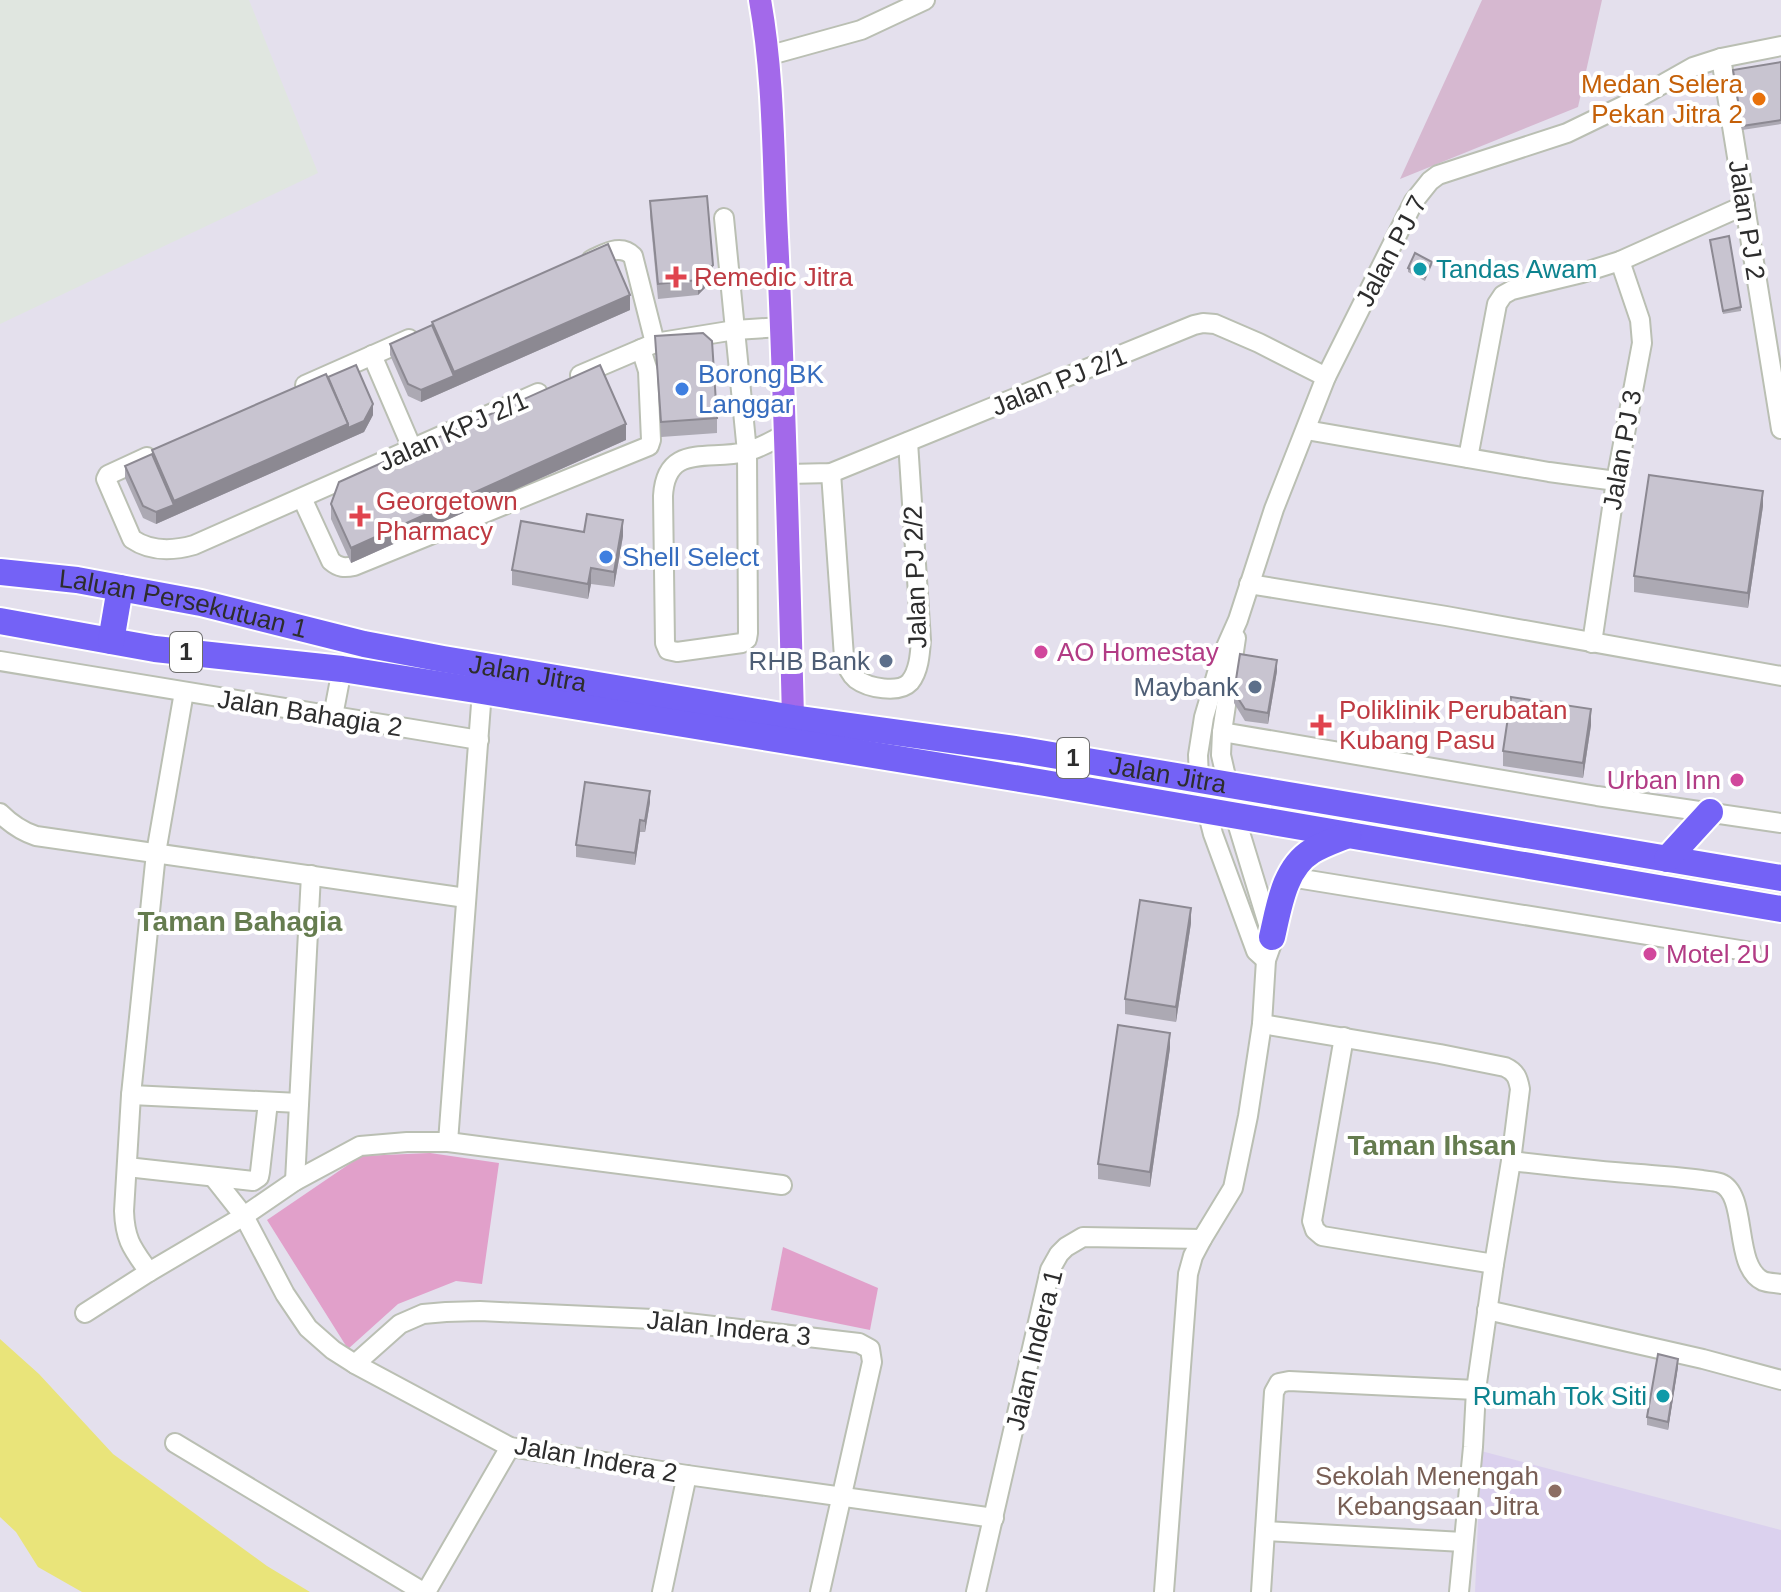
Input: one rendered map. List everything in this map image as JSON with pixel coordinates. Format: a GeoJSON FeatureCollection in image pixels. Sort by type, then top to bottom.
{"type":"FeatureCollection","features":[{"type":"Feature","properties":{"kind":"highway","name":"Laluan Persekutuan 1"},"geometry":{"type":"LineString","coordinates":[[0,572],[77,580],[201,603],[364,644]]}},
{"type":"Feature","properties":{"kind":"highway"},"geometry":{"type":"LineString","coordinates":[[111,641],[120,588]]}},
{"type":"Feature","properties":{"kind":"highway","name":"Laluan Persekutuan 1"},"geometry":{"type":"LineString","coordinates":[[0,621],[155,649],[374,675]]}},
{"type":"Feature","properties":{"kind":"highway","name":"Jalan Jitra"},"geometry":{"type":"LineString","coordinates":[[364,644],[793,718],[1022,750],[1781,878]]}},
{"type":"Feature","properties":{"kind":"highway","name":"Jalan Jitra"},"geometry":{"type":"LineString","coordinates":[[374,675],[1207,811],[1781,909]]}},
{"type":"Feature","properties":{"kind":"highway"},"geometry":{"type":"LineString","coordinates":[[1667,859],[1710,812]]}},
{"type":"Feature","properties":{"kind":"highway"},"geometry":{"type":"LineString","coordinates":[[1269,948],[1280,901],[1295,866],[1314,850],[1348,835]]}},
{"type":"Feature","properties":{"kind":"main road"},"geometry":{"type":"LineString","coordinates":[[760,0],[767,56],[788,474],[793,718]]}},
{"type":"Feature","properties":{"kind":"street"},"geometry":{"type":"LineString","coordinates":[[767,56],[861,30],[925,0]]}},
{"type":"Feature","properties":{"kind":"street","name":"Jalan PJ 7"},"geometry":{"type":"LineString","coordinates":[[1238,620],[1274,509],[1326,377],[1402,221],[1430,181],[1449,171],[1567,133],[1693,67],[1781,46]]}},
{"type":"Feature","properties":{"kind":"street","name":"Jalan PJ 2"},"geometry":{"type":"LineString","coordinates":[[1721,58],[1781,429]]}},
{"type":"Feature","properties":{"kind":"street"},"geometry":{"type":"LineString","coordinates":[[1468,458],[1500,299],[1512,290],[1620,261],[1745,205]]}},
{"type":"Feature","properties":{"kind":"street"},"geometry":{"type":"LineString","coordinates":[[724,218],[747,452],[747,639],[742,643],[677,652],[668,650],[665,643],[663,496],[667,473],[682,459],[747,452],[786,434]]}},
{"type":"Feature","properties":{"kind":"street"},"geometry":{"type":"LineString","coordinates":[[302,498],[331,561],[344,568],[649,446],[648,346],[633,256],[624,249],[617,249],[574,268]]}},
{"type":"Feature","properties":{"kind":"street","name":"Jalan PJ 3"},"geometry":{"type":"LineString","coordinates":[[1592,643],[1616,481],[1642,343],[1640,320],[1620,261]]}},
{"type":"Feature","properties":{"kind":"street","name":"Jalan PJ 2/1"},"geometry":{"type":"LineString","coordinates":[[788,474],[831,473],[1203,323],[1215,324],[1326,377]]}},
{"type":"Feature","properties":{"kind":"street","name":"Jalan KPJ 2/1"},"geometry":{"type":"LineString","coordinates":[[162,450],[108,475],[106,479],[132,539],[151,549],[182,549],[648,346],[735,330],[781,327]]}},
{"type":"Feature","properties":{"kind":"street"},"geometry":{"type":"LineString","coordinates":[[283,395],[430,330]]}},
{"type":"Feature","properties":{"kind":"street"},"geometry":{"type":"LineString","coordinates":[[372,355],[412,448]]}},
{"type":"Feature","properties":{"kind":"street"},"geometry":{"type":"LineString","coordinates":[[1306,430],[1616,481]]}},
{"type":"Feature","properties":{"kind":"street","name":"Jalan PJ 2/2"},"geometry":{"type":"LineString","coordinates":[[831,473],[844,657],[853,676],[869,686],[897,689],[907,686],[917,669],[921,640],[908,442]]}},
{"type":"Feature","properties":{"kind":"street"},"geometry":{"type":"LineString","coordinates":[[1249,584],[1781,676]]}},
{"type":"Feature","properties":{"kind":"street"},"geometry":{"type":"LineString","coordinates":[[1164,1592],[1188,1274],[1193,1256],[1233,1188],[1262,1024],[1269,948],[1221,755],[1238,620]]}},
{"type":"Feature","properties":{"kind":"street"},"geometry":{"type":"LineString","coordinates":[[1238,620],[1222,656],[1204,717],[1198,755],[1199,779],[1207,811],[1256,951],[1269,948]]}},
{"type":"Feature","properties":{"kind":"street","name":"Jalan Bahagia 2"},"geometry":{"type":"LineString","coordinates":[[0,661],[479,740]]}},
{"type":"Feature","properties":{"kind":"street"},"geometry":{"type":"LineString","coordinates":[[333,716],[342,669]]}},
{"type":"Feature","properties":{"kind":"street"},"geometry":{"type":"LineString","coordinates":[[448,1142],[482,691]]}},
{"type":"Feature","properties":{"kind":"street"},"geometry":{"type":"LineString","coordinates":[[149,1272],[124,1229],[131,1095],[156,853],[184,692]]}},
{"type":"Feature","properties":{"kind":"street"},"geometry":{"type":"LineString","coordinates":[[1222,732],[1597,796],[1781,823]]}},
{"type":"Feature","properties":{"kind":"street"},"geometry":{"type":"LineString","coordinates":[[0,813],[16,827],[36,836],[466,898]]}},
{"type":"Feature","properties":{"kind":"street"},"geometry":{"type":"LineString","coordinates":[[295,1181],[311,875]]}},
{"type":"Feature","properties":{"kind":"street"},"geometry":{"type":"LineString","coordinates":[[1290,877],[1752,952]]}},
{"type":"Feature","properties":{"kind":"street"},"geometry":{"type":"LineString","coordinates":[[1262,1024],[1505,1067],[1513,1070],[1518,1079],[1520,1089],[1511,1161],[1476,1390],[1459,1592]]}},
{"type":"Feature","properties":{"kind":"street"},"geometry":{"type":"LineString","coordinates":[[1344,1037],[1312,1221],[1315,1230],[1322,1236],[1494,1264]]}},
{"type":"Feature","properties":{"kind":"street"},"geometry":{"type":"LineString","coordinates":[[131,1095],[299,1103]]}},
{"type":"Feature","properties":{"kind":"street"},"geometry":{"type":"LineString","coordinates":[[127,1167],[253,1181],[259,1177],[268,1102]]}},
{"type":"Feature","properties":{"kind":"street"},"geometry":{"type":"LineString","coordinates":[[85,1313],[244,1216],[295,1181],[360,1146],[448,1142],[782,1185]]}},
{"type":"Feature","properties":{"kind":"street"},"geometry":{"type":"LineString","coordinates":[[1511,1161],[1721,1183],[1731,1191],[1736,1202],[1739,1229],[1754,1274],[1763,1281],[1781,1284]]}},
{"type":"Feature","properties":{"kind":"street","name":"Jalan Indera 2"},"geometry":{"type":"LineString","coordinates":[[214,1178],[244,1216],[285,1294],[308,1328],[355,1364],[510,1447],[994,1518]]}},
{"type":"Feature","properties":{"kind":"street","name":"Jalan Indera 1"},"geometry":{"type":"LineString","coordinates":[[976,1592],[1050,1270],[1059,1254],[1083,1237],[1202,1239]]}},
{"type":"Feature","properties":{"kind":"street"},"geometry":{"type":"LineString","coordinates":[[1487,1310],[1781,1380]]}},
{"type":"Feature","properties":{"kind":"street","name":"Jalan Indera 3"},"geometry":{"type":"LineString","coordinates":[[355,1364],[400,1324],[423,1314],[446,1312],[653,1319],[859,1343],[870,1349],[872,1362],[820,1592]]}},
{"type":"Feature","properties":{"kind":"street"},"geometry":{"type":"LineString","coordinates":[[1261,1592],[1274,1392],[1279,1383],[1476,1390]]}},
{"type":"Feature","properties":{"kind":"street"},"geometry":{"type":"LineString","coordinates":[[175,1443],[424,1592],[510,1447]]}},
{"type":"Feature","properties":{"kind":"street"},"geometry":{"type":"LineString","coordinates":[[662,1592],[687,1475]]}},
{"type":"Feature","properties":{"kind":"street"},"geometry":{"type":"LineString","coordinates":[[1265,1531],[1463,1542]]}},
{"type":"Feature","properties":{"kind":"shaded area"},"geometry":{"type":"Polygon","coordinates":[[[0,0],[249,0],[318,173],[0,324],[0,0]]]}},
{"type":"Feature","properties":{"kind":"shaded area"},"geometry":{"type":"Polygon","coordinates":[[[1482,0],[1602,0],[1578,107],[1400,179],[1482,0]]]}},
{"type":"Feature","properties":{"kind":"shaded area"},"geometry":{"type":"Polygon","coordinates":[[[430,1153],[499,1163],[482,1284],[456,1281],[398,1304],[348,1349],[267,1220],[361,1156],[430,1153]]]}},
{"type":"Feature","properties":{"kind":"shaded area"},"geometry":{"type":"Polygon","coordinates":[[[783,1247],[878,1288],[870,1330],[771,1310],[783,1247]]]}},
{"type":"Feature","properties":{"kind":"shaded area"},"geometry":{"type":"Polygon","coordinates":[[[0,1339],[39,1374],[113,1454],[267,1566],[310,1592],[82,1592],[38,1567],[16,1532],[0,1517],[0,1339]]]}},
{"type":"Feature","properties":{"kind":"shaded area","name":"Sekolah Menengah Kebangsaan Jitra"},"geometry":{"type":"Polygon","coordinates":[[[1481,1451],[1781,1530],[1781,1592],[1475,1592],[1481,1451]]]}},
{"type":"Feature","properties":{"kind":"building","name":"Medan Selera Pekan Jitra 2"},"geometry":{"type":"Polygon","coordinates":[[[1781,62],[1781,120],[1742,126],[1733,70],[1781,62]]]}},
{"type":"Feature","properties":{"kind":"building"},"geometry":{"type":"Polygon","coordinates":[[[707,196],[713,265],[698,280],[658,284],[650,201],[707,196]]]}},
{"type":"Feature","properties":{"kind":"building"},"geometry":{"type":"Polygon","coordinates":[[[1729,236],[1741,307],[1723,311],[1710,240],[1729,236]]]}},
{"type":"Feature","properties":{"kind":"building"},"geometry":{"type":"Polygon","coordinates":[[[608,244],[630,295],[454,372],[432,322],[608,244]]]}},
{"type":"Feature","properties":{"kind":"building","name":"Tandas Awam"},"geometry":{"type":"Polygon","coordinates":[[[1415,253],[1432,262],[1425,277],[1408,268],[1415,253]]]}},
{"type":"Feature","properties":{"kind":"building"},"geometry":{"type":"Polygon","coordinates":[[[432,325],[454,376],[421,390],[408,384],[390,344],[432,325]]]}},
{"type":"Feature","properties":{"kind":"building"},"geometry":{"type":"Polygon","coordinates":[[[703,333],[712,341],[717,418],[661,422],[655,336],[703,333]]]}},
{"type":"Feature","properties":{"kind":"building"},"geometry":{"type":"Polygon","coordinates":[[[356,365],[373,404],[364,421],[348,428],[328,377],[356,365]]]}},
{"type":"Feature","properties":{"kind":"building"},"geometry":{"type":"Polygon","coordinates":[[[600,365],[626,424],[351,548],[331,504],[339,482],[600,365]]]}},
{"type":"Feature","properties":{"kind":"building"},"geometry":{"type":"Polygon","coordinates":[[[326,374],[348,424],[174,501],[152,450],[326,374]]]}},
{"type":"Feature","properties":{"kind":"building"},"geometry":{"type":"Polygon","coordinates":[[[152,454],[174,505],[156,512],[143,506],[125,466],[152,454]]]}},
{"type":"Feature","properties":{"kind":"building"},"geometry":{"type":"Polygon","coordinates":[[[1649,475],[1763,491],[1748,593],[1634,576],[1649,475]]]}},
{"type":"Feature","properties":{"kind":"building"},"geometry":{"type":"Polygon","coordinates":[[[587,514],[623,520],[614,572],[591,568],[588,584],[512,570],[521,521],[584,532],[587,514]]]}},
{"type":"Feature","properties":{"kind":"building","name":"Maybank"},"geometry":{"type":"Polygon","coordinates":[[[1240,654],[1277,660],[1268,713],[1245,709],[1234,692],[1240,654]]]}},
{"type":"Feature","properties":{"kind":"building"},"geometry":{"type":"Polygon","coordinates":[[[1511,697],[1591,709],[1583,763],[1503,751],[1511,697]]]}},
{"type":"Feature","properties":{"kind":"building"},"geometry":{"type":"Polygon","coordinates":[[[585,782],[650,791],[645,821],[640,820],[635,853],[576,845],[585,782]]]}},
{"type":"Feature","properties":{"kind":"building"},"geometry":{"type":"Polygon","coordinates":[[[1140,900],[1191,908],[1176,1007],[1125,999],[1140,900]]]}},
{"type":"Feature","properties":{"kind":"building"},"geometry":{"type":"Polygon","coordinates":[[[1118,1025],[1170,1033],[1150,1172],[1098,1164],[1118,1025]]]}},
{"type":"Feature","properties":{"kind":"building","name":"Rumah Tok Siti"},"geometry":{"type":"Polygon","coordinates":[[[1658,1354],[1678,1359],[1668,1422],[1647,1417],[1658,1354]]]}},
{"type":"Feature","properties":{"kind":"place","name":"Medan Selera Pekan Jitra 2"},"geometry":{"type":"Point","coordinates":[1759,99]}},
{"type":"Feature","properties":{"kind":"place","name":"Tandas Awam"},"geometry":{"type":"Point","coordinates":[1420,269]}},
{"type":"Feature","properties":{"kind":"place","name":"Remedic Jitra"},"geometry":{"type":"Point","coordinates":[676,277]}},
{"type":"Feature","properties":{"kind":"place","name":"Borong BK Langgar"},"geometry":{"type":"Point","coordinates":[682,389]}},
{"type":"Feature","properties":{"kind":"place","name":"Georgetown Pharmacy"},"geometry":{"type":"Point","coordinates":[360,516]}},
{"type":"Feature","properties":{"kind":"place","name":"Shell Select"},"geometry":{"type":"Point","coordinates":[606,557]}},
{"type":"Feature","properties":{"kind":"place","name":"AO Homestay"},"geometry":{"type":"Point","coordinates":[1041,652]}},
{"type":"Feature","properties":{"kind":"place","name":"RHB Bank"},"geometry":{"type":"Point","coordinates":[886,661]}},
{"type":"Feature","properties":{"kind":"place","name":"Maybank"},"geometry":{"type":"Point","coordinates":[1255,687]}},
{"type":"Feature","properties":{"kind":"place","name":"Poliklinik Perubatan Kubang Pasu"},"geometry":{"type":"Point","coordinates":[1321,725]}},
{"type":"Feature","properties":{"kind":"place","name":"Urban Inn"},"geometry":{"type":"Point","coordinates":[1737,780]}},
{"type":"Feature","properties":{"kind":"place","name":"Motel 2U"},"geometry":{"type":"Point","coordinates":[1650,954]}},
{"type":"Feature","properties":{"kind":"place","name":"Rumah Tok Siti"},"geometry":{"type":"Point","coordinates":[1663,1396]}},
{"type":"Feature","properties":{"kind":"place","name":"Sekolah Menengah Kebangsaan Jitra"},"geometry":{"type":"Point","coordinates":[1555,1491]}},
{"type":"Feature","properties":{"kind":"district","name":"Taman Bahagia"},"geometry":{"type":"Point","coordinates":[240,921]}},
{"type":"Feature","properties":{"kind":"district","name":"Taman Ihsan"},"geometry":{"type":"Point","coordinates":[1432,1145]}}]}
